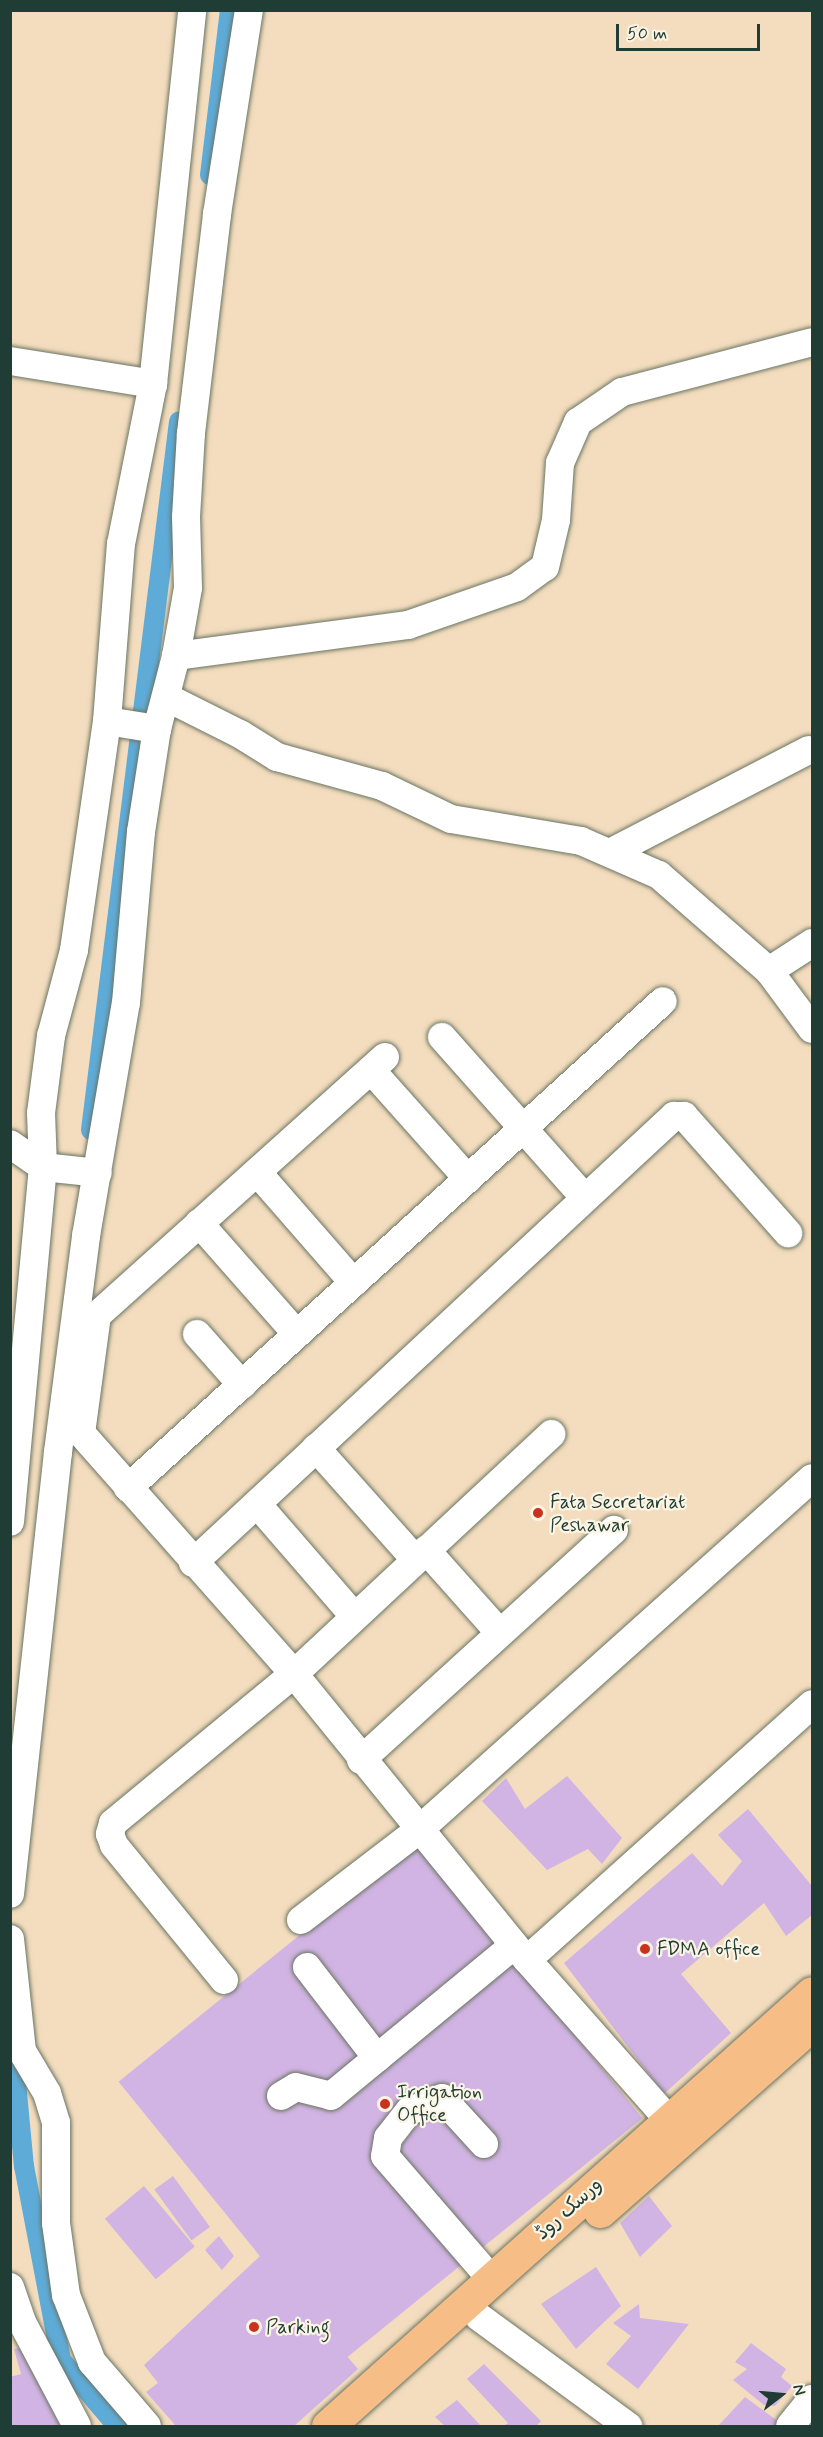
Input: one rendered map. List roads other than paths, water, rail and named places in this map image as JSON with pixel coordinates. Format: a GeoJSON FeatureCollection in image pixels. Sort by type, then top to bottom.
{"type":"FeatureCollection","features":[{"type":"Feature","properties":{"kind":"main road","name":"ورسک روڈ"},"geometry":{"type":"LineString","coordinates":[[328,2427],[472,2310],[676,2128],[813,1993]]}},
{"type":"Feature","properties":{"kind":"main road","name":"ورسک روڈ"},"geometry":{"type":"LineString","coordinates":[[360,2427],[472,2310],[491,2279],[676,2128],[813,2024]]}},
{"type":"Feature","properties":{"kind":"street"},"geometry":{"type":"LineString","coordinates":[[10,1522],[44,1167],[42,1113],[51,1036],[74,950],[107,721],[120,544],[153,384],[192,10]]}},
{"type":"Feature","properties":{"kind":"street"},"geometry":{"type":"LineString","coordinates":[[10,1894],[58,1452],[97,1173],[126,1003],[141,832],[157,729],[176,656],[188,588],[186,517],[191,433],[202,330],[249,10]]}},
{"type":"Feature","properties":{"kind":"street"},"geometry":{"type":"LineString","coordinates":[[160,326],[202,330]]}},
{"type":"Feature","properties":{"kind":"street"},"geometry":{"type":"LineString","coordinates":[[176,656],[408,626],[517,587],[546,567],[556,520],[560,463],[578,422],[622,392],[813,342]]}},
{"type":"Feature","properties":{"kind":"street"},"geometry":{"type":"LineString","coordinates":[[10,361],[153,384]]}},
{"type":"Feature","properties":{"kind":"street"},"geometry":{"type":"LineString","coordinates":[[166,697],[240,734],[277,757],[382,786],[451,819],[581,841],[659,875],[769,971],[813,1029]]}},
{"type":"Feature","properties":{"kind":"street"},"geometry":{"type":"LineString","coordinates":[[107,721],[157,729]]}},
{"type":"Feature","properties":{"kind":"street"},"geometry":{"type":"LineString","coordinates":[[610,853],[809,750]]}},
{"type":"Feature","properties":{"kind":"street"},"geometry":{"type":"LineString","coordinates":[[769,971],[813,944]]}},
{"type":"Feature","properties":{"kind":"street"},"geometry":{"type":"LineString","coordinates":[[128,1488],[663,1001]]}},
{"type":"Feature","properties":{"kind":"street"},"geometry":{"type":"LineString","coordinates":[[442,1037],[583,1196]]}},
{"type":"Feature","properties":{"kind":"street"},"geometry":{"type":"LineString","coordinates":[[468,1179],[378,1063],[97,1315],[80,1426],[128,1488],[294,1674],[361,1760],[521,1953],[676,2128]]}},
{"type":"Feature","properties":{"kind":"street"},"geometry":{"type":"LineString","coordinates":[[193,1563],[583,1196],[679,1115],[788,1233]]}},
{"type":"Feature","properties":{"kind":"street"},"geometry":{"type":"LineString","coordinates":[[10,1144],[44,1167],[97,1173]]}},
{"type":"Feature","properties":{"kind":"street"},"geometry":{"type":"LineString","coordinates":[[257,1172],[354,1283]]}},
{"type":"Feature","properties":{"kind":"street"},"geometry":{"type":"LineString","coordinates":[[199,1223],[297,1334]]}},
{"type":"Feature","properties":{"kind":"street"},"geometry":{"type":"LineString","coordinates":[[197,1334],[242,1385]]}},
{"type":"Feature","properties":{"kind":"street"},"geometry":{"type":"LineString","coordinates":[[224,1980],[114,1845],[110,1834],[113,1823],[294,1674],[551,1434]]}},
{"type":"Feature","properties":{"kind":"street"},"geometry":{"type":"LineString","coordinates":[[316,1448],[500,1633]]}},
{"type":"Feature","properties":{"kind":"street"},"geometry":{"type":"LineString","coordinates":[[301,1920],[420,1829],[813,1478]]}},
{"type":"Feature","properties":{"kind":"street"},"geometry":{"type":"LineString","coordinates":[[257,1504],[354,1616]]}},
{"type":"Feature","properties":{"kind":"street"},"geometry":{"type":"LineString","coordinates":[[361,1760],[614,1530]]}},
{"type":"Feature","properties":{"kind":"street"},"geometry":{"type":"LineString","coordinates":[[281,2096],[296,2087],[331,2096],[377,2058],[521,1953],[813,1704]]}},
{"type":"Feature","properties":{"kind":"street"},"geometry":{"type":"LineString","coordinates":[[10,1939],[22,2051],[47,2093],[56,2123],[56,2223],[66,2295],[92,2362],[147,2427]]}},
{"type":"Feature","properties":{"kind":"street"},"geometry":{"type":"LineString","coordinates":[[308,1967],[377,2058]]}},
{"type":"Feature","properties":{"kind":"street"},"geometry":{"type":"LineString","coordinates":[[484,2144],[442,2098],[409,2111],[388,2138],[385,2156],[491,2279]]}},
{"type":"Feature","properties":{"kind":"street"},"geometry":{"type":"LineString","coordinates":[[10,2287],[17,2326],[77,2427]]}},
{"type":"Feature","properties":{"kind":"street"},"geometry":{"type":"LineString","coordinates":[[472,2310],[628,2427]]}},
{"type":"Feature","properties":{"kind":"street"},"geometry":{"type":"LineString","coordinates":[[789,2427],[813,2399]]}},
{"type":"Feature","properties":{"kind":"waterway"},"geometry":{"type":"LineString","coordinates":[[210,175],[230,10]]}},
{"type":"Feature","properties":{"kind":"waterway"},"geometry":{"type":"LineString","coordinates":[[91,1130],[179,421]]}},
{"type":"Feature","properties":{"kind":"waterway"},"geometry":{"type":"LineString","coordinates":[[12,2040],[24,2166],[61,2360],[117,2426]]}},
{"type":"Feature","properties":{"kind":"place","name":"Fata Secretariat Peshawar"},"geometry":{"type":"Point","coordinates":[538,1513]}},
{"type":"Feature","properties":{"kind":"place","name":"FDMA office"},"geometry":{"type":"Point","coordinates":[645,1949]}},
{"type":"Feature","properties":{"kind":"place","name":"Irrigation Office"},"geometry":{"type":"Point","coordinates":[385,2104]}},
{"type":"Feature","properties":{"kind":"place","name":"Parking"},"geometry":{"type":"Point","coordinates":[254,2327]}}]}
